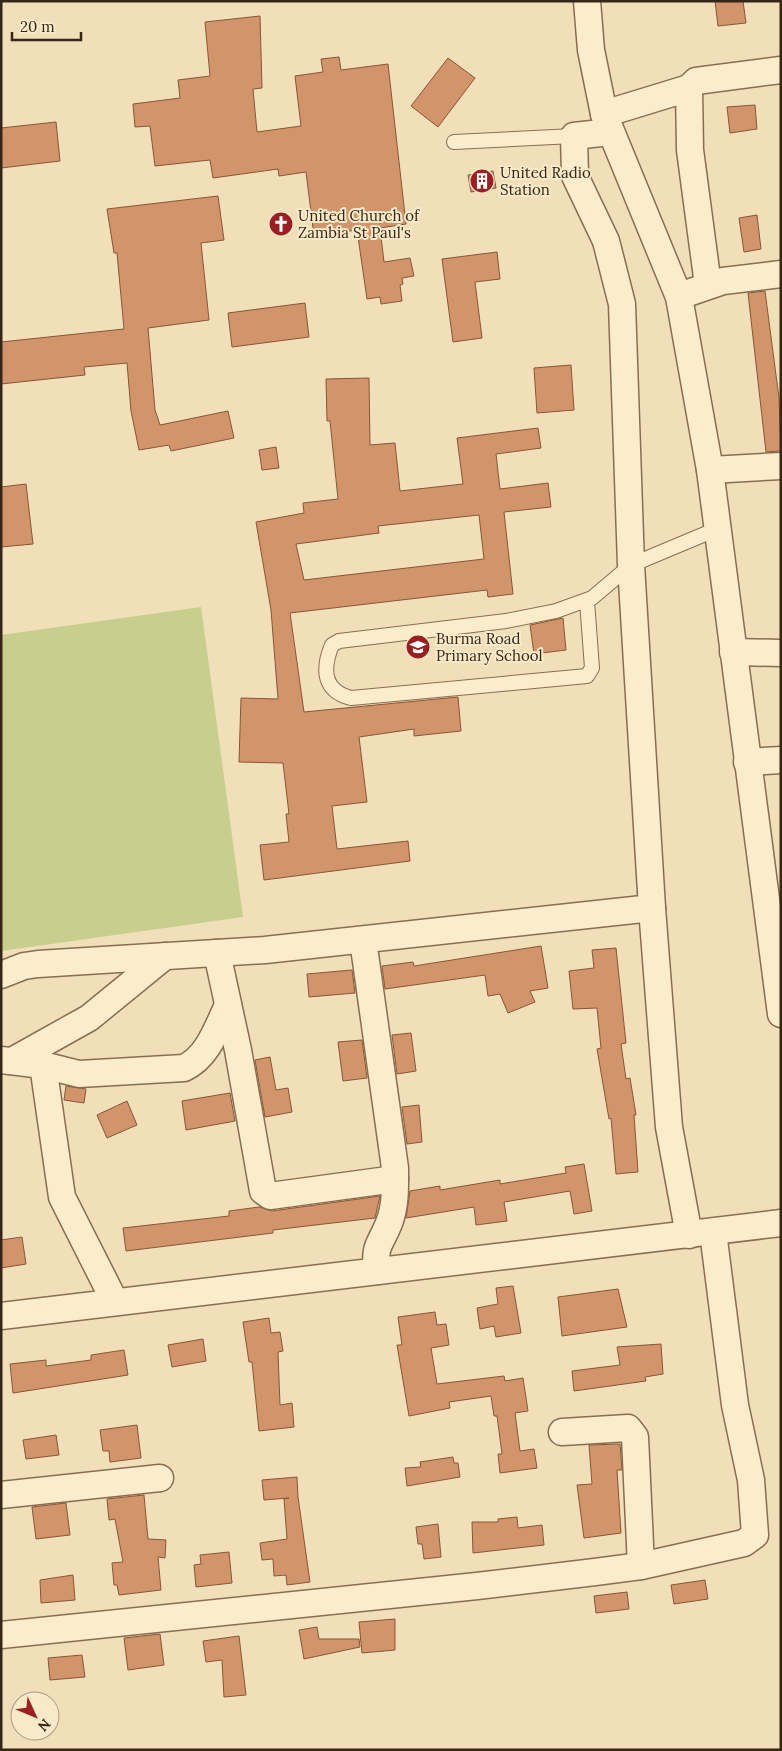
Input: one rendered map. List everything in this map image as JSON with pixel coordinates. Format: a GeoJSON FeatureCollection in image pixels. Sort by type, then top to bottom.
{"type":"FeatureCollection","features":[{"type":"Feature","properties":{"kind":"street"},"geometry":{"type":"LineString","coordinates":[[587,1],[591,50],[607,123],[679,297],[710,470],[747,762],[772,893],[781,1014]]}},
{"type":"Feature","properties":{"kind":"street"},"geometry":{"type":"LineString","coordinates":[[1,1634],[477,1586],[641,1566],[744,1543],[755,1535],[751,1480],[701,1233],[669,1127],[652,908],[631,565],[622,304],[606,241],[575,176],[574,136],[689,88],[696,81],[781,70]]}},
{"type":"Feature","properties":{"kind":"street"},"geometry":{"type":"LineString","coordinates":[[689,88],[690,150],[708,285]]}},
{"type":"Feature","properties":{"kind":"street"},"geometry":{"type":"LineString","coordinates":[[679,297],[723,281],[781,274]]}},
{"type":"Feature","properties":{"kind":"street"},"geometry":{"type":"LineString","coordinates":[[710,470],[781,466]]}},
{"type":"Feature","properties":{"kind":"street"},"geometry":{"type":"LineString","coordinates":[[732,652],[781,653]]}},
{"type":"Feature","properties":{"kind":"street"},"geometry":{"type":"LineString","coordinates":[[747,762],[781,760]]}},
{"type":"Feature","properties":{"kind":"street"},"geometry":{"type":"LineString","coordinates":[[1,975],[24,966],[38,964],[217,953],[363,940],[652,908]]}},
{"type":"Feature","properties":{"kind":"street"},"geometry":{"type":"LineString","coordinates":[[363,940],[382,1060],[395,1180],[395,1200],[389,1222],[376,1249],[377,1271]]}},
{"type":"Feature","properties":{"kind":"street"},"geometry":{"type":"LineString","coordinates":[[217,953],[261,1184],[265,1194],[395,1180]]}},
{"type":"Feature","properties":{"kind":"street"},"geometry":{"type":"LineString","coordinates":[[7,1061],[89,1018],[165,956]]}},
{"type":"Feature","properties":{"kind":"street"},"geometry":{"type":"LineString","coordinates":[[7,1061],[43,1065],[79,1074],[184,1068],[192,1064],[203,1053],[228,1005]]}},
{"type":"Feature","properties":{"kind":"street"},"geometry":{"type":"LineString","coordinates":[[43,1065],[62,1197],[114,1302]]}},
{"type":"Feature","properties":{"kind":"street"},"geometry":{"type":"LineString","coordinates":[[1,1316],[781,1223]]}},
{"type":"Feature","properties":{"kind":"street"},"geometry":{"type":"LineString","coordinates":[[562,1432],[628,1428],[635,1437],[641,1566]]}},
{"type":"Feature","properties":{"kind":"street"},"geometry":{"type":"LineString","coordinates":[[1,1496],[160,1478]]}},
{"type":"Feature","properties":{"kind":"lane"},"geometry":{"type":"LineString","coordinates":[[454,142],[574,136]]}},
{"type":"Feature","properties":{"kind":"lane"},"geometry":{"type":"LineString","coordinates":[[587,600],[592,668],[587,676],[351,698],[340,695],[331,688],[325,673],[327,656],[332,645],[339,642],[506,621],[556,611],[587,600],[631,565],[717,529]]}},
{"type":"Feature","properties":{"kind":"green space"},"geometry":{"type":"Polygon","coordinates":[[[201,607],[243,917],[1,951],[1,635],[201,607]]]}},
{"type":"Feature","properties":{"kind":"building"},"geometry":{"type":"Polygon","coordinates":[[[715,1],[743,1],[746,23],[718,26],[715,1]]]}},
{"type":"Feature","properties":{"kind":"building"},"geometry":{"type":"Polygon","coordinates":[[[260,16],[262,88],[253,89],[257,132],[301,126],[295,76],[323,72],[321,59],[339,57],[341,70],[388,64],[406,224],[380,228],[384,262],[410,258],[414,276],[402,278],[403,284],[400,285],[402,301],[381,304],[380,297],[367,299],[357,230],[314,236],[306,172],[279,176],[278,169],[213,178],[210,160],[155,166],[150,126],[135,127],[133,104],[180,98],[178,80],[210,76],[205,22],[260,16]]]}},
{"type":"Feature","properties":{"kind":"building"},"geometry":{"type":"Polygon","coordinates":[[[448,58],[475,78],[438,127],[411,106],[448,58]]]}},
{"type":"Feature","properties":{"kind":"building"},"geometry":{"type":"Polygon","coordinates":[[[755,105],[757,129],[730,133],[727,107],[755,105]]]}},
{"type":"Feature","properties":{"kind":"building"},"geometry":{"type":"Polygon","coordinates":[[[56,122],[60,161],[1,168],[1,128],[56,122]]]}},
{"type":"Feature","properties":{"kind":"building","name":"United Radio Station"},"geometry":{"type":"Polygon","coordinates":[[[493,171],[496,188],[471,192],[468,175],[493,171]]]}},
{"type":"Feature","properties":{"kind":"building"},"geometry":{"type":"Polygon","coordinates":[[[218,196],[224,240],[201,243],[209,320],[148,328],[155,410],[160,425],[228,411],[234,438],[171,451],[169,445],[139,450],[131,411],[127,363],[84,367],[85,375],[1,384],[1,342],[124,329],[117,253],[114,253],[107,209],[218,196]]]}},
{"type":"Feature","properties":{"kind":"building"},"geometry":{"type":"Polygon","coordinates":[[[757,215],[761,249],[744,252],[739,218],[757,215]]]}},
{"type":"Feature","properties":{"kind":"building"},"geometry":{"type":"Polygon","coordinates":[[[497,252],[500,279],[475,282],[482,338],[453,342],[442,259],[497,252]]]}},
{"type":"Feature","properties":{"kind":"building"},"geometry":{"type":"Polygon","coordinates":[[[765,291],[779,398],[781,451],[766,452],[748,293],[765,291]]]}},
{"type":"Feature","properties":{"kind":"building"},"geometry":{"type":"Polygon","coordinates":[[[305,303],[309,337],[232,347],[228,313],[305,303]]]}},
{"type":"Feature","properties":{"kind":"building"},"geometry":{"type":"Polygon","coordinates":[[[571,365],[574,410],[537,413],[534,368],[571,365]]]}},
{"type":"Feature","properties":{"kind":"building"},"geometry":{"type":"Polygon","coordinates":[[[369,378],[370,445],[395,443],[400,491],[463,484],[457,438],[538,428],[541,448],[496,454],[500,489],[548,483],[551,507],[504,512],[513,594],[488,597],[487,590],[290,613],[304,712],[458,697],[461,731],[414,736],[414,729],[359,737],[367,802],[332,806],[337,849],[408,841],[410,861],[264,880],[260,845],[289,842],[286,814],[289,814],[283,763],[239,762],[241,698],[278,699],[271,610],[256,522],[304,513],[303,503],[338,499],[330,421],[327,421],[326,379],[369,378]],[[479,515],[378,526],[379,533],[296,544],[304,580],[484,559],[479,515]]]}},
{"type":"Feature","properties":{"kind":"building"},"geometry":{"type":"Polygon","coordinates":[[[276,447],[279,468],[262,470],[259,450],[276,447]]]}},
{"type":"Feature","properties":{"kind":"building"},"geometry":{"type":"Polygon","coordinates":[[[26,484],[33,544],[1,547],[1,487],[26,484]]]}},
{"type":"Feature","properties":{"kind":"building"},"geometry":{"type":"Polygon","coordinates":[[[563,618],[566,650],[534,654],[530,625],[563,618]]]}},
{"type":"Feature","properties":{"kind":"building"},"geometry":{"type":"Polygon","coordinates":[[[541,946],[548,988],[530,991],[535,1002],[508,1013],[500,994],[488,996],[485,975],[385,989],[382,966],[413,962],[414,966],[541,946]]]}},
{"type":"Feature","properties":{"kind":"building"},"geometry":{"type":"Polygon","coordinates":[[[616,948],[626,1043],[621,1044],[626,1079],[630,1078],[636,1115],[634,1115],[638,1172],[616,1174],[611,1118],[609,1119],[597,1049],[601,1048],[597,1008],[573,1009],[569,971],[594,968],[592,950],[616,948]]]}},
{"type":"Feature","properties":{"kind":"building"},"geometry":{"type":"Polygon","coordinates":[[[352,970],[355,993],[309,997],[307,974],[352,970]]]}},
{"type":"Feature","properties":{"kind":"building"},"geometry":{"type":"Polygon","coordinates":[[[411,1033],[416,1071],[397,1074],[392,1035],[411,1033]]]}},
{"type":"Feature","properties":{"kind":"building"},"geometry":{"type":"Polygon","coordinates":[[[362,1040],[367,1078],[343,1081],[338,1042],[362,1040]]]}},
{"type":"Feature","properties":{"kind":"building"},"geometry":{"type":"Polygon","coordinates":[[[270,1057],[276,1090],[288,1088],[292,1112],[265,1117],[255,1060],[270,1057]]]}},
{"type":"Feature","properties":{"kind":"building"},"geometry":{"type":"Polygon","coordinates":[[[66,1086],[86,1089],[84,1103],[64,1100],[66,1086]]]}},
{"type":"Feature","properties":{"kind":"building"},"geometry":{"type":"Polygon","coordinates":[[[230,1093],[235,1121],[186,1130],[182,1101],[230,1093]]]}},
{"type":"Feature","properties":{"kind":"building"},"geometry":{"type":"Polygon","coordinates":[[[127,1101],[137,1125],[107,1138],[97,1115],[127,1101]]]}},
{"type":"Feature","properties":{"kind":"building"},"geometry":{"type":"Polygon","coordinates":[[[419,1105],[422,1142],[407,1144],[402,1107],[419,1105]]]}},
{"type":"Feature","properties":{"kind":"building"},"geometry":{"type":"Polygon","coordinates":[[[584,1164],[592,1211],[574,1214],[570,1191],[504,1202],[507,1221],[476,1225],[474,1207],[406,1218],[410,1191],[440,1186],[440,1190],[500,1180],[500,1184],[566,1173],[565,1167],[584,1164]]]}},
{"type":"Feature","properties":{"kind":"building"},"geometry":{"type":"Polygon","coordinates":[[[380,1196],[375,1218],[273,1230],[273,1233],[126,1251],[123,1228],[229,1216],[229,1211],[259,1207],[272,1211],[380,1196]]]}},
{"type":"Feature","properties":{"kind":"building"},"geometry":{"type":"Polygon","coordinates":[[[22,1237],[26,1264],[1,1268],[1,1240],[22,1237]]]}},
{"type":"Feature","properties":{"kind":"building"},"geometry":{"type":"Polygon","coordinates":[[[513,1286],[521,1333],[496,1337],[494,1326],[480,1329],[477,1308],[498,1304],[496,1288],[513,1286]]]}},
{"type":"Feature","properties":{"kind":"building"},"geometry":{"type":"Polygon","coordinates":[[[618,1289],[627,1327],[562,1336],[558,1297],[618,1289]]]}},
{"type":"Feature","properties":{"kind":"building"},"geometry":{"type":"Polygon","coordinates":[[[435,1312],[437,1325],[446,1324],[449,1345],[431,1348],[437,1384],[504,1376],[505,1381],[523,1378],[528,1411],[515,1413],[520,1451],[534,1449],[537,1468],[500,1473],[498,1454],[502,1454],[497,1416],[494,1416],[491,1396],[449,1402],[450,1408],[409,1416],[397,1345],[402,1345],[398,1317],[435,1312]]]}},
{"type":"Feature","properties":{"kind":"building"},"geometry":{"type":"Polygon","coordinates":[[[269,1318],[271,1333],[280,1332],[283,1351],[278,1352],[280,1405],[292,1403],[294,1427],[259,1431],[252,1362],[249,1362],[243,1322],[269,1318]]]}},
{"type":"Feature","properties":{"kind":"building"},"geometry":{"type":"Polygon","coordinates":[[[203,1339],[206,1361],[172,1367],[168,1345],[203,1339]]]}},
{"type":"Feature","properties":{"kind":"building"},"geometry":{"type":"Polygon","coordinates":[[[661,1344],[663,1374],[645,1377],[646,1381],[574,1391],[572,1371],[620,1365],[617,1347],[661,1344]]]}},
{"type":"Feature","properties":{"kind":"building"},"geometry":{"type":"Polygon","coordinates":[[[124,1350],[128,1375],[13,1393],[10,1364],[46,1360],[46,1366],[91,1360],[91,1355],[124,1350]]]}},
{"type":"Feature","properties":{"kind":"building"},"geometry":{"type":"Polygon","coordinates":[[[137,1425],[141,1458],[110,1462],[109,1451],[103,1451],[100,1430],[137,1425]]]}},
{"type":"Feature","properties":{"kind":"building"},"geometry":{"type":"Polygon","coordinates":[[[56,1435],[59,1455],[26,1459],[23,1440],[56,1435]]]}},
{"type":"Feature","properties":{"kind":"building"},"geometry":{"type":"Polygon","coordinates":[[[620,1444],[622,1470],[617,1470],[621,1533],[584,1538],[577,1485],[592,1484],[589,1445],[620,1444]]]}},
{"type":"Feature","properties":{"kind":"building"},"geometry":{"type":"Polygon","coordinates":[[[453,1457],[454,1463],[458,1463],[460,1477],[407,1486],[405,1468],[421,1467],[420,1462],[453,1457]]]}},
{"type":"Feature","properties":{"kind":"building"},"geometry":{"type":"Polygon","coordinates":[[[297,1477],[310,1582],[287,1585],[286,1575],[274,1576],[273,1559],[262,1560],[260,1543],[287,1539],[284,1499],[289,1498],[264,1500],[262,1480],[297,1477]]]}},
{"type":"Feature","properties":{"kind":"building"},"geometry":{"type":"Polygon","coordinates":[[[144,1495],[148,1539],[166,1540],[165,1558],[158,1557],[161,1590],[119,1595],[117,1585],[114,1585],[112,1563],[123,1562],[115,1519],[109,1520],[107,1499],[144,1495]]]}},
{"type":"Feature","properties":{"kind":"building"},"geometry":{"type":"Polygon","coordinates":[[[66,1503],[70,1535],[36,1539],[32,1507],[66,1503]]]}},
{"type":"Feature","properties":{"kind":"building"},"geometry":{"type":"Polygon","coordinates":[[[517,1517],[518,1528],[542,1525],[544,1545],[473,1553],[472,1522],[498,1522],[498,1519],[517,1517]]]}},
{"type":"Feature","properties":{"kind":"building"},"geometry":{"type":"Polygon","coordinates":[[[438,1524],[441,1557],[424,1559],[422,1544],[418,1544],[416,1527],[438,1524]]]}},
{"type":"Feature","properties":{"kind":"building"},"geometry":{"type":"Polygon","coordinates":[[[229,1552],[232,1583],[196,1587],[194,1565],[201,1564],[200,1555],[229,1552]]]}},
{"type":"Feature","properties":{"kind":"building"},"geometry":{"type":"Polygon","coordinates":[[[73,1575],[75,1600],[41,1603],[40,1580],[73,1575]]]}},
{"type":"Feature","properties":{"kind":"building"},"geometry":{"type":"Polygon","coordinates":[[[705,1580],[708,1599],[674,1604],[671,1585],[705,1580]]]}},
{"type":"Feature","properties":{"kind":"building"},"geometry":{"type":"Polygon","coordinates":[[[627,1592],[629,1609],[596,1613],[594,1596],[627,1592]]]}},
{"type":"Feature","properties":{"kind":"building"},"geometry":{"type":"Polygon","coordinates":[[[395,1619],[395,1650],[362,1653],[359,1622],[395,1619]]]}},
{"type":"Feature","properties":{"kind":"building"},"geometry":{"type":"Polygon","coordinates":[[[317,1627],[319,1639],[359,1639],[360,1647],[304,1659],[299,1630],[317,1627]]]}},
{"type":"Feature","properties":{"kind":"building"},"geometry":{"type":"Polygon","coordinates":[[[160,1634],[164,1665],[128,1670],[124,1638],[160,1634]]]}},
{"type":"Feature","properties":{"kind":"building"},"geometry":{"type":"Polygon","coordinates":[[[239,1636],[246,1695],[224,1697],[222,1660],[206,1662],[203,1641],[239,1636]]]}},
{"type":"Feature","properties":{"kind":"building"},"geometry":{"type":"Polygon","coordinates":[[[82,1655],[85,1677],[50,1680],[48,1658],[82,1655]]]}},
{"type":"Feature","properties":{"kind":"place","name":"United Radio Station"},"geometry":{"type":"Point","coordinates":[482,181]}},
{"type":"Feature","properties":{"kind":"place","name":"United Church of Zambia St Paul's"},"geometry":{"type":"Point","coordinates":[281,224]}},
{"type":"Feature","properties":{"kind":"place","name":"Burma Road Primary School"},"geometry":{"type":"Point","coordinates":[418,647]}}]}
